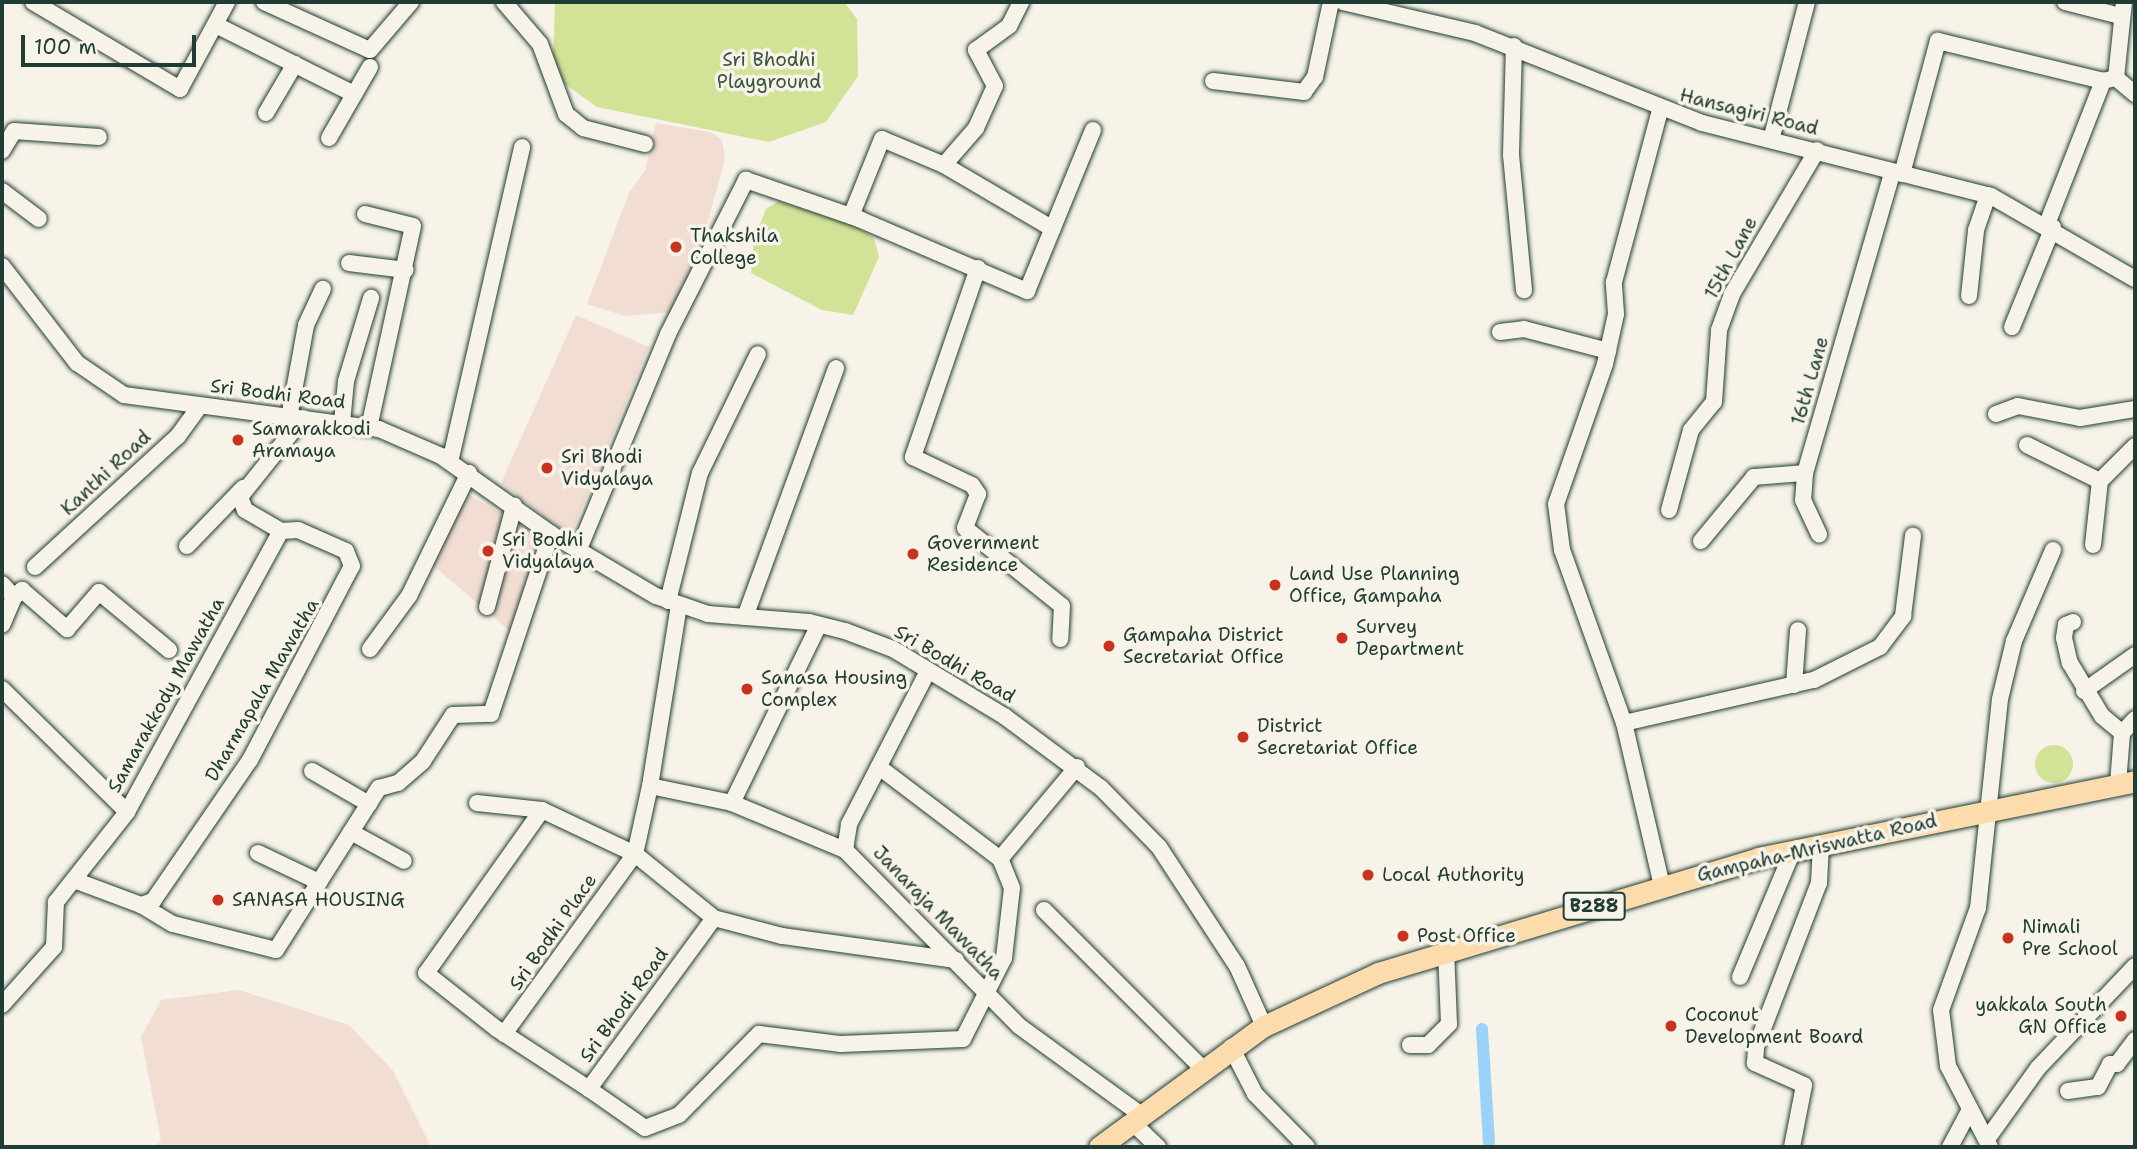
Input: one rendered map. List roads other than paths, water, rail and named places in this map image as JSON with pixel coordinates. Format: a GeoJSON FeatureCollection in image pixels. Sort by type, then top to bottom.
{"type":"FeatureCollection","features":[{"type":"Feature","properties":{"kind":"main road","name":"Gampaha-Mriswatta Road"},"geometry":{"type":"LineString","coordinates":[[1099,1147],[1138,1120],[1202,1068],[1264,1026],[1378,973],[1446,950],[1793,850],[2127,783]]}},
{"type":"Feature","properties":{"kind":"street"},"geometry":{"type":"LineString","coordinates":[[33,2],[171,87],[180,89],[192,77],[227,2]]}},
{"type":"Feature","properties":{"kind":"street"},"geometry":{"type":"LineString","coordinates":[[264,2],[370,50],[411,2]]}},
{"type":"Feature","properties":{"kind":"street"},"geometry":{"type":"LineString","coordinates":[[504,2],[540,44],[566,114],[583,128],[645,144]]}},
{"type":"Feature","properties":{"kind":"street"},"geometry":{"type":"LineString","coordinates":[[944,165],[976,128],[995,86],[976,50],[1009,26],[1021,2]]}},
{"type":"Feature","properties":{"kind":"street"},"geometry":{"type":"LineString","coordinates":[[1213,81],[1304,92],[1315,77],[1331,2]]}},
{"type":"Feature","properties":{"kind":"street","name":"Hansagiri Road"},"geometry":{"type":"LineString","coordinates":[[1343,2],[1514,47],[1660,110],[1817,150],[1897,174],[1988,195],[2050,225],[2135,279]]}},
{"type":"Feature","properties":{"kind":"street"},"geometry":{"type":"LineString","coordinates":[[1771,140],[1807,2]]}},
{"type":"Feature","properties":{"kind":"street"},"geometry":{"type":"LineString","coordinates":[[2012,327],[2109,80],[2122,9],[2065,2]]}},
{"type":"Feature","properties":{"kind":"street"},"geometry":{"type":"LineString","coordinates":[[218,26],[350,92]]}},
{"type":"Feature","properties":{"kind":"street","name":"16th Lane"},"geometry":{"type":"LineString","coordinates":[[1819,534],[1802,500],[1805,473],[1938,41],[2109,80]]}},
{"type":"Feature","properties":{"kind":"street"},"geometry":{"type":"LineString","coordinates":[[1514,47],[1511,155],[1524,290]]}},
{"type":"Feature","properties":{"kind":"street"},"geometry":{"type":"LineString","coordinates":[[266,113],[295,64]]}},
{"type":"Feature","properties":{"kind":"street"},"geometry":{"type":"LineString","coordinates":[[329,138],[350,92],[370,67]]}},
{"type":"Feature","properties":{"kind":"street"},"geometry":{"type":"LineString","coordinates":[[2109,80],[2135,94]]}},
{"type":"Feature","properties":{"kind":"street"},"geometry":{"type":"LineString","coordinates":[[1660,110],[1614,282],[1616,314],[1608,351],[1556,504],[1562,550],[1624,723],[1662,886]]}},
{"type":"Feature","properties":{"kind":"street"},"geometry":{"type":"LineString","coordinates":[[579,549],[668,334],[746,180],[851,216],[1027,291],[1093,130]]}},
{"type":"Feature","properties":{"kind":"street"},"geometry":{"type":"LineString","coordinates":[[2,151],[14,131],[99,137]]}},
{"type":"Feature","properties":{"kind":"street"},"geometry":{"type":"LineString","coordinates":[[851,216],[882,139],[944,165],[1053,229]]}},
{"type":"Feature","properties":{"kind":"street"},"geometry":{"type":"LineString","coordinates":[[450,462],[522,147]]}},
{"type":"Feature","properties":{"kind":"street","name":"15th Lane"},"geometry":{"type":"LineString","coordinates":[[1669,510],[1690,430],[1714,402],[1719,330],[1732,294],[1817,150]]}},
{"type":"Feature","properties":{"kind":"street"},"geometry":{"type":"LineString","coordinates":[[2,191],[38,219]]}},
{"type":"Feature","properties":{"kind":"street"},"geometry":{"type":"LineString","coordinates":[[1969,296],[1976,230],[1988,195]]}},
{"type":"Feature","properties":{"kind":"street"},"geometry":{"type":"LineString","coordinates":[[365,214],[414,226],[369,427]]}},
{"type":"Feature","properties":{"kind":"street"},"geometry":{"type":"LineString","coordinates":[[349,263],[406,270]]}},
{"type":"Feature","properties":{"kind":"street","name":"Sri Bodhi Road"},"geometry":{"type":"LineString","coordinates":[[2,266],[77,363],[124,395],[369,427],[450,462],[551,534],[673,603],[745,617],[819,625],[893,649],[1077,767],[1159,847],[1237,965],[1264,1026]]}},
{"type":"Feature","properties":{"kind":"street"},"geometry":{"type":"LineString","coordinates":[[978,268],[913,457],[972,485],[978,494],[965,528],[1062,606],[1060,639]]}},
{"type":"Feature","properties":{"kind":"street"},"geometry":{"type":"LineString","coordinates":[[187,546],[245,486],[296,418],[306,325],[323,289]]}},
{"type":"Feature","properties":{"kind":"street"},"geometry":{"type":"LineString","coordinates":[[342,423],[346,381],[371,298]]}},
{"type":"Feature","properties":{"kind":"street"},"geometry":{"type":"LineString","coordinates":[[1500,332],[1524,329],[1608,351]]}},
{"type":"Feature","properties":{"kind":"street"},"geometry":{"type":"LineString","coordinates":[[635,854],[650,786],[673,603],[700,474],[758,354]]}},
{"type":"Feature","properties":{"kind":"street"},"geometry":{"type":"LineString","coordinates":[[745,617],[836,368]]}},
{"type":"Feature","properties":{"kind":"street"},"geometry":{"type":"LineString","coordinates":[[1996,414],[2018,405],[2080,418],[2135,409]]}},
{"type":"Feature","properties":{"kind":"street","name":"Kanthi Road"},"geometry":{"type":"LineString","coordinates":[[35,567],[178,436],[200,406]]}},
{"type":"Feature","properties":{"kind":"street"},"geometry":{"type":"LineString","coordinates":[[2026,445],[2100,481]]}},
{"type":"Feature","properties":{"kind":"street"},"geometry":{"type":"LineString","coordinates":[[2093,545],[2100,481],[2135,446]]}},
{"type":"Feature","properties":{"kind":"street"},"geometry":{"type":"LineString","coordinates":[[370,649],[409,596],[469,473]]}},
{"type":"Feature","properties":{"kind":"street"},"geometry":{"type":"LineString","coordinates":[[1701,541],[1754,477],[1805,473]]}},
{"type":"Feature","properties":{"kind":"street"},"geometry":{"type":"LineString","coordinates":[[245,486],[240,505],[281,531]]}},
{"type":"Feature","properties":{"kind":"street"},"geometry":{"type":"LineString","coordinates":[[487,607],[514,506]]}},
{"type":"Feature","properties":{"kind":"street","name":"Dharmapala Mawatha"},"geometry":{"type":"LineString","coordinates":[[141,905],[153,901],[250,760],[352,566],[346,551],[298,530],[281,531]]}},
{"type":"Feature","properties":{"kind":"street","name":"Samarakkody Mawatha"},"geometry":{"type":"LineString","coordinates":[[2,1005],[54,947],[56,902],[127,812],[281,531]]}},
{"type":"Feature","properties":{"kind":"street"},"geometry":{"type":"LineString","coordinates":[[74,880],[141,905],[173,924],[276,950],[379,788],[398,783],[423,761],[453,715],[491,715],[551,534]]}},
{"type":"Feature","properties":{"kind":"street"},"geometry":{"type":"LineString","coordinates":[[1624,723],[1794,685],[1880,647],[1903,616],[1913,536]]}},
{"type":"Feature","properties":{"kind":"street"},"geometry":{"type":"LineString","coordinates":[[2053,550],[2014,641],[2000,699],[1978,908],[1941,1010],[1948,1066],[1969,1112],[1990,1141],[2039,1068],[2134,973]]}},
{"type":"Feature","properties":{"kind":"street"},"geometry":{"type":"LineString","coordinates":[[2,584],[14,597]]}},
{"type":"Feature","properties":{"kind":"street"},"geometry":{"type":"LineString","coordinates":[[2,625],[14,597],[22,590],[67,629],[99,592],[169,650]]}},
{"type":"Feature","properties":{"kind":"street"},"geometry":{"type":"LineString","coordinates":[[2073,622],[2066,625],[2064,638],[2084,691],[2122,733],[2127,783]]}},
{"type":"Feature","properties":{"kind":"street"},"geometry":{"type":"LineString","coordinates":[[732,803],[819,625]]}},
{"type":"Feature","properties":{"kind":"street"},"geometry":{"type":"LineString","coordinates":[[1794,685],[1798,629]]}},
{"type":"Feature","properties":{"kind":"street"},"geometry":{"type":"LineString","coordinates":[[2084,691],[2133,650]]}},
{"type":"Feature","properties":{"kind":"street"},"geometry":{"type":"LineString","coordinates":[[845,850],[849,824],[927,673]]}},
{"type":"Feature","properties":{"kind":"street"},"geometry":{"type":"LineString","coordinates":[[2,689],[127,812]]}},
{"type":"Feature","properties":{"kind":"street"},"geometry":{"type":"LineString","coordinates":[[2122,733],[2135,719]]}},
{"type":"Feature","properties":{"kind":"street"},"geometry":{"type":"LineString","coordinates":[[879,767],[1000,859],[1077,767]]}},
{"type":"Feature","properties":{"kind":"street"},"geometry":{"type":"LineString","coordinates":[[312,771],[369,804]]}},
{"type":"Feature","properties":{"kind":"street","name":"Janaraja Mawatha"},"geometry":{"type":"LineString","coordinates":[[650,786],[732,803],[845,850],[1019,1026],[1138,1120],[1158,1147]]}},
{"type":"Feature","properties":{"kind":"street"},"geometry":{"type":"LineString","coordinates":[[477,803],[542,810],[635,854],[714,918],[782,936],[956,960]]}},
{"type":"Feature","properties":{"kind":"street"},"geometry":{"type":"LineString","coordinates":[[542,810],[425,973],[504,1034],[589,1089]]}},
{"type":"Feature","properties":{"kind":"street"},"geometry":{"type":"LineString","coordinates":[[351,832],[404,861]]}},
{"type":"Feature","properties":{"kind":"street"},"geometry":{"type":"LineString","coordinates":[[1792,1147],[1804,1085],[1755,1063],[1756,1047],[1819,883],[1821,844]]}},
{"type":"Feature","properties":{"kind":"street"},"geometry":{"type":"LineString","coordinates":[[1740,977],[1793,850]]}},
{"type":"Feature","properties":{"kind":"street"},"geometry":{"type":"LineString","coordinates":[[258,853],[319,882]]}},
{"type":"Feature","properties":{"kind":"street","name":"Sri Bodhi Place"},"geometry":{"type":"LineString","coordinates":[[504,1034],[635,854]]}},
{"type":"Feature","properties":{"kind":"street","name":"Sri Bhodi Road"},"geometry":{"type":"LineString","coordinates":[[714,918],[589,1089],[645,1128],[679,1115],[760,1034],[841,1044],[947,1043],[963,1039],[988,995],[1013,913],[1012,888],[1000,859]]}},
{"type":"Feature","properties":{"kind":"street"},"geometry":{"type":"LineString","coordinates":[[1044,910],[1202,1068]]}},
{"type":"Feature","properties":{"kind":"street"},"geometry":{"type":"LineString","coordinates":[[1410,1045],[1433,1043],[1449,1024],[1446,950]]}},
{"type":"Feature","properties":{"kind":"street"},"geometry":{"type":"LineString","coordinates":[[2068,1091],[2098,1087],[2110,1063],[2118,1064],[2135,1040]]}},
{"type":"Feature","properties":{"kind":"street"},"geometry":{"type":"LineString","coordinates":[[1231,1047],[1255,1094],[1307,1147]]}},
{"type":"Feature","properties":{"kind":"street"},"geometry":{"type":"LineString","coordinates":[[1950,1147],[1969,1112]]}},
{"type":"Feature","properties":{"kind":"waterway"},"geometry":{"type":"LineString","coordinates":[[1482,1029],[1489,1143]]}},
{"type":"Feature","properties":{"kind":"place","name":"Thakshila College"},"geometry":{"type":"Point","coordinates":[676,247]}},
{"type":"Feature","properties":{"kind":"place","name":"Samarakkodi Aramaya"},"geometry":{"type":"Point","coordinates":[238,440]}},
{"type":"Feature","properties":{"kind":"place","name":"Sri Bhodi Vidyalaya"},"geometry":{"type":"Point","coordinates":[547,468]}},
{"type":"Feature","properties":{"kind":"place","name":"Sri Bodhi Vidyalaya"},"geometry":{"type":"Point","coordinates":[488,551]}},
{"type":"Feature","properties":{"kind":"place","name":"Government Residence"},"geometry":{"type":"Point","coordinates":[913,554]}},
{"type":"Feature","properties":{"kind":"place","name":"Land Use Planning Office, Gampaha"},"geometry":{"type":"Point","coordinates":[1275,585]}},
{"type":"Feature","properties":{"kind":"place","name":"Survey Department"},"geometry":{"type":"Point","coordinates":[1342,638]}},
{"type":"Feature","properties":{"kind":"place","name":"Gampaha District Secretariat Office"},"geometry":{"type":"Point","coordinates":[1109,646]}},
{"type":"Feature","properties":{"kind":"place","name":"Sanasa Housing Complex"},"geometry":{"type":"Point","coordinates":[747,689]}},
{"type":"Feature","properties":{"kind":"place","name":"District Secretariat Office"},"geometry":{"type":"Point","coordinates":[1243,737]}},
{"type":"Feature","properties":{"kind":"place","name":"Local Authority"},"geometry":{"type":"Point","coordinates":[1368,875]}},
{"type":"Feature","properties":{"kind":"place","name":"SANASA HOUSING"},"geometry":{"type":"Point","coordinates":[218,900]}},
{"type":"Feature","properties":{"kind":"place","name":"Post Office"},"geometry":{"type":"Point","coordinates":[1403,936]}},
{"type":"Feature","properties":{"kind":"place","name":"Nimali Pre School"},"geometry":{"type":"Point","coordinates":[2008,938]}},
{"type":"Feature","properties":{"kind":"place","name":"yakkala South GN Office"},"geometry":{"type":"Point","coordinates":[2121,1016]}},
{"type":"Feature","properties":{"kind":"place","name":"Coconut Development Board"},"geometry":{"type":"Point","coordinates":[1671,1026]}},
{"type":"Feature","properties":{"kind":"park label","name":"Sri Bhodhi Playground"},"geometry":{"type":"Point","coordinates":[769,71]}}]}
